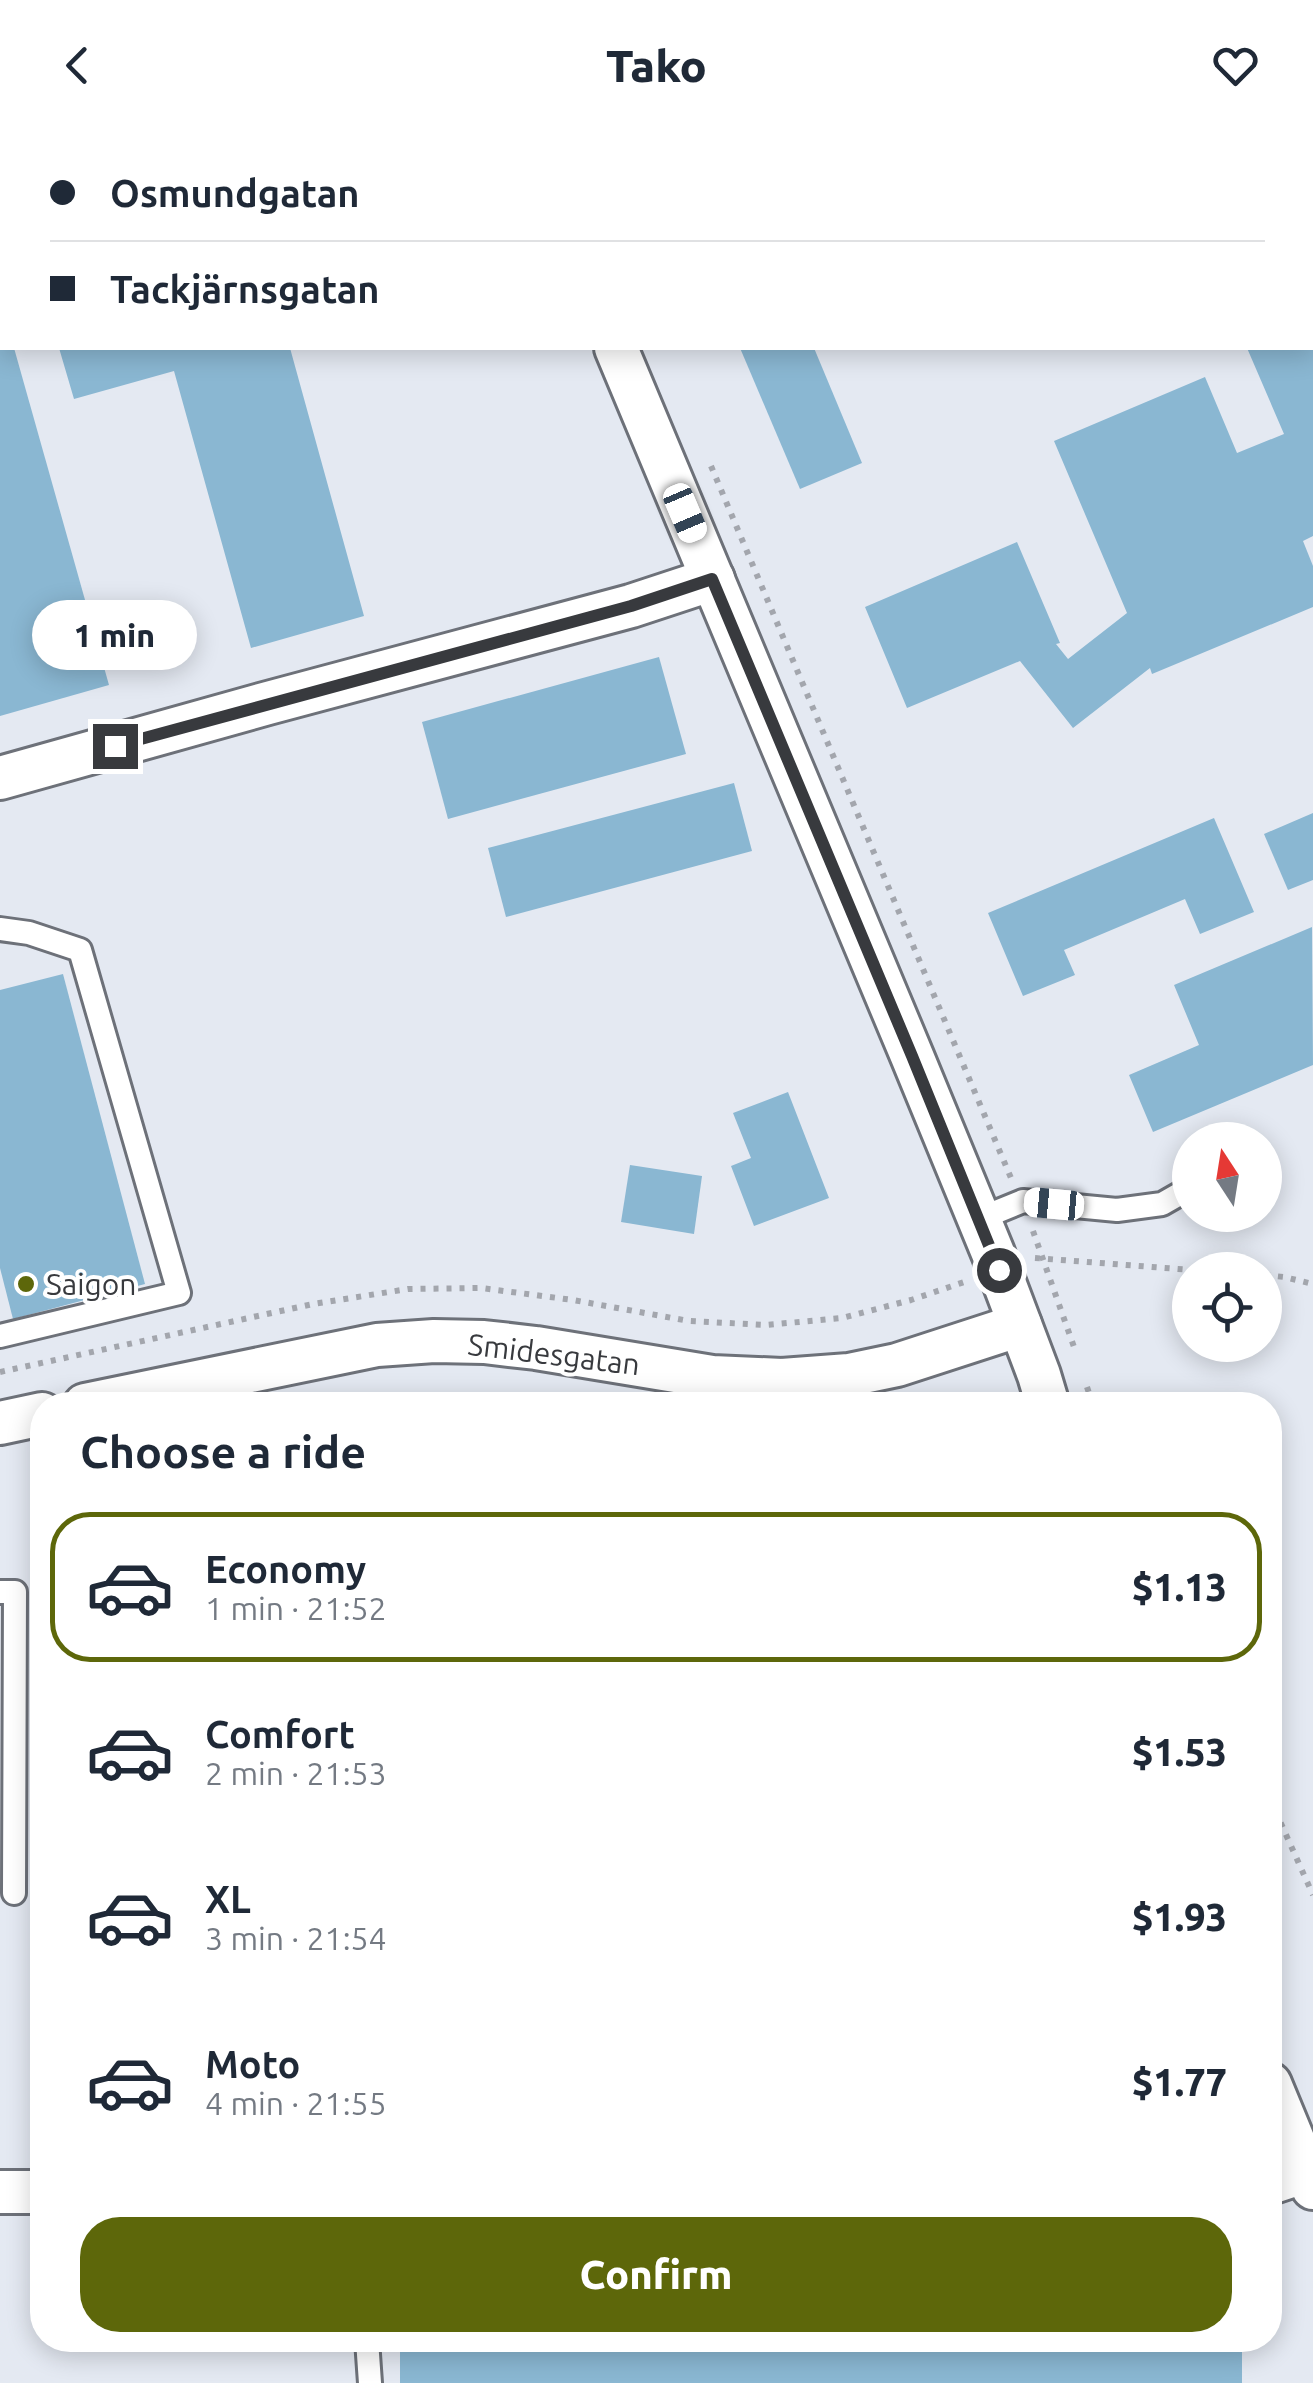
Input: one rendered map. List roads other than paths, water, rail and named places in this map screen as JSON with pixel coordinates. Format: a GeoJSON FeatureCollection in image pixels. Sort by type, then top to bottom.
{"type":"FeatureCollection","features":[{"type":"Feature","properties":{"kind":"street"},"geometry":{"type":"LineString","coordinates":[[617,350],[979,1219],[1043,1392]]}},
{"type":"Feature","properties":{"kind":"street"},"geometry":{"type":"LineString","coordinates":[[0,778],[631,606],[712,579]]}},
{"type":"Feature","properties":{"kind":"street","name":"Smidesgatan"},"geometry":{"type":"LineString","coordinates":[[148,1392],[377,1345],[434,1341],[484,1342],[712,1376],[782,1380],[897,1365],[1020,1326]]}},
{"type":"Feature","properties":{"kind":"street"},"geometry":{"type":"LineString","coordinates":[[0,1423],[30,1417]]}},
{"type":"Feature","properties":{"kind":"street"},"geometry":{"type":"LineString","coordinates":[[1282,2129],[1296,2181]]}},
{"type":"Feature","properties":{"kind":"street"},"geometry":{"type":"LineString","coordinates":[[0,2192],[30,2192]]}},
{"type":"Feature","properties":{"kind":"lane"},"geometry":{"type":"LineString","coordinates":[[0,929],[29,933],[80,950],[179,1293],[0,1336]]}},
{"type":"Feature","properties":{"kind":"lane"},"geometry":{"type":"LineString","coordinates":[[979,1219],[1020,1201],[1117,1210],[1162,1204],[1172,1198]]}},
{"type":"Feature","properties":{"kind":"lane"},"geometry":{"type":"LineString","coordinates":[[0,1592],[15,1592],[14,1893]]}},
{"type":"Feature","properties":{"kind":"lane"},"geometry":{"type":"LineString","coordinates":[[368,2352],[370,2383]]}},
{"type":"Feature","properties":{"kind":"place","name":"Saigon"},"geometry":{"type":"Point","coordinates":[26,1284]}}]}
